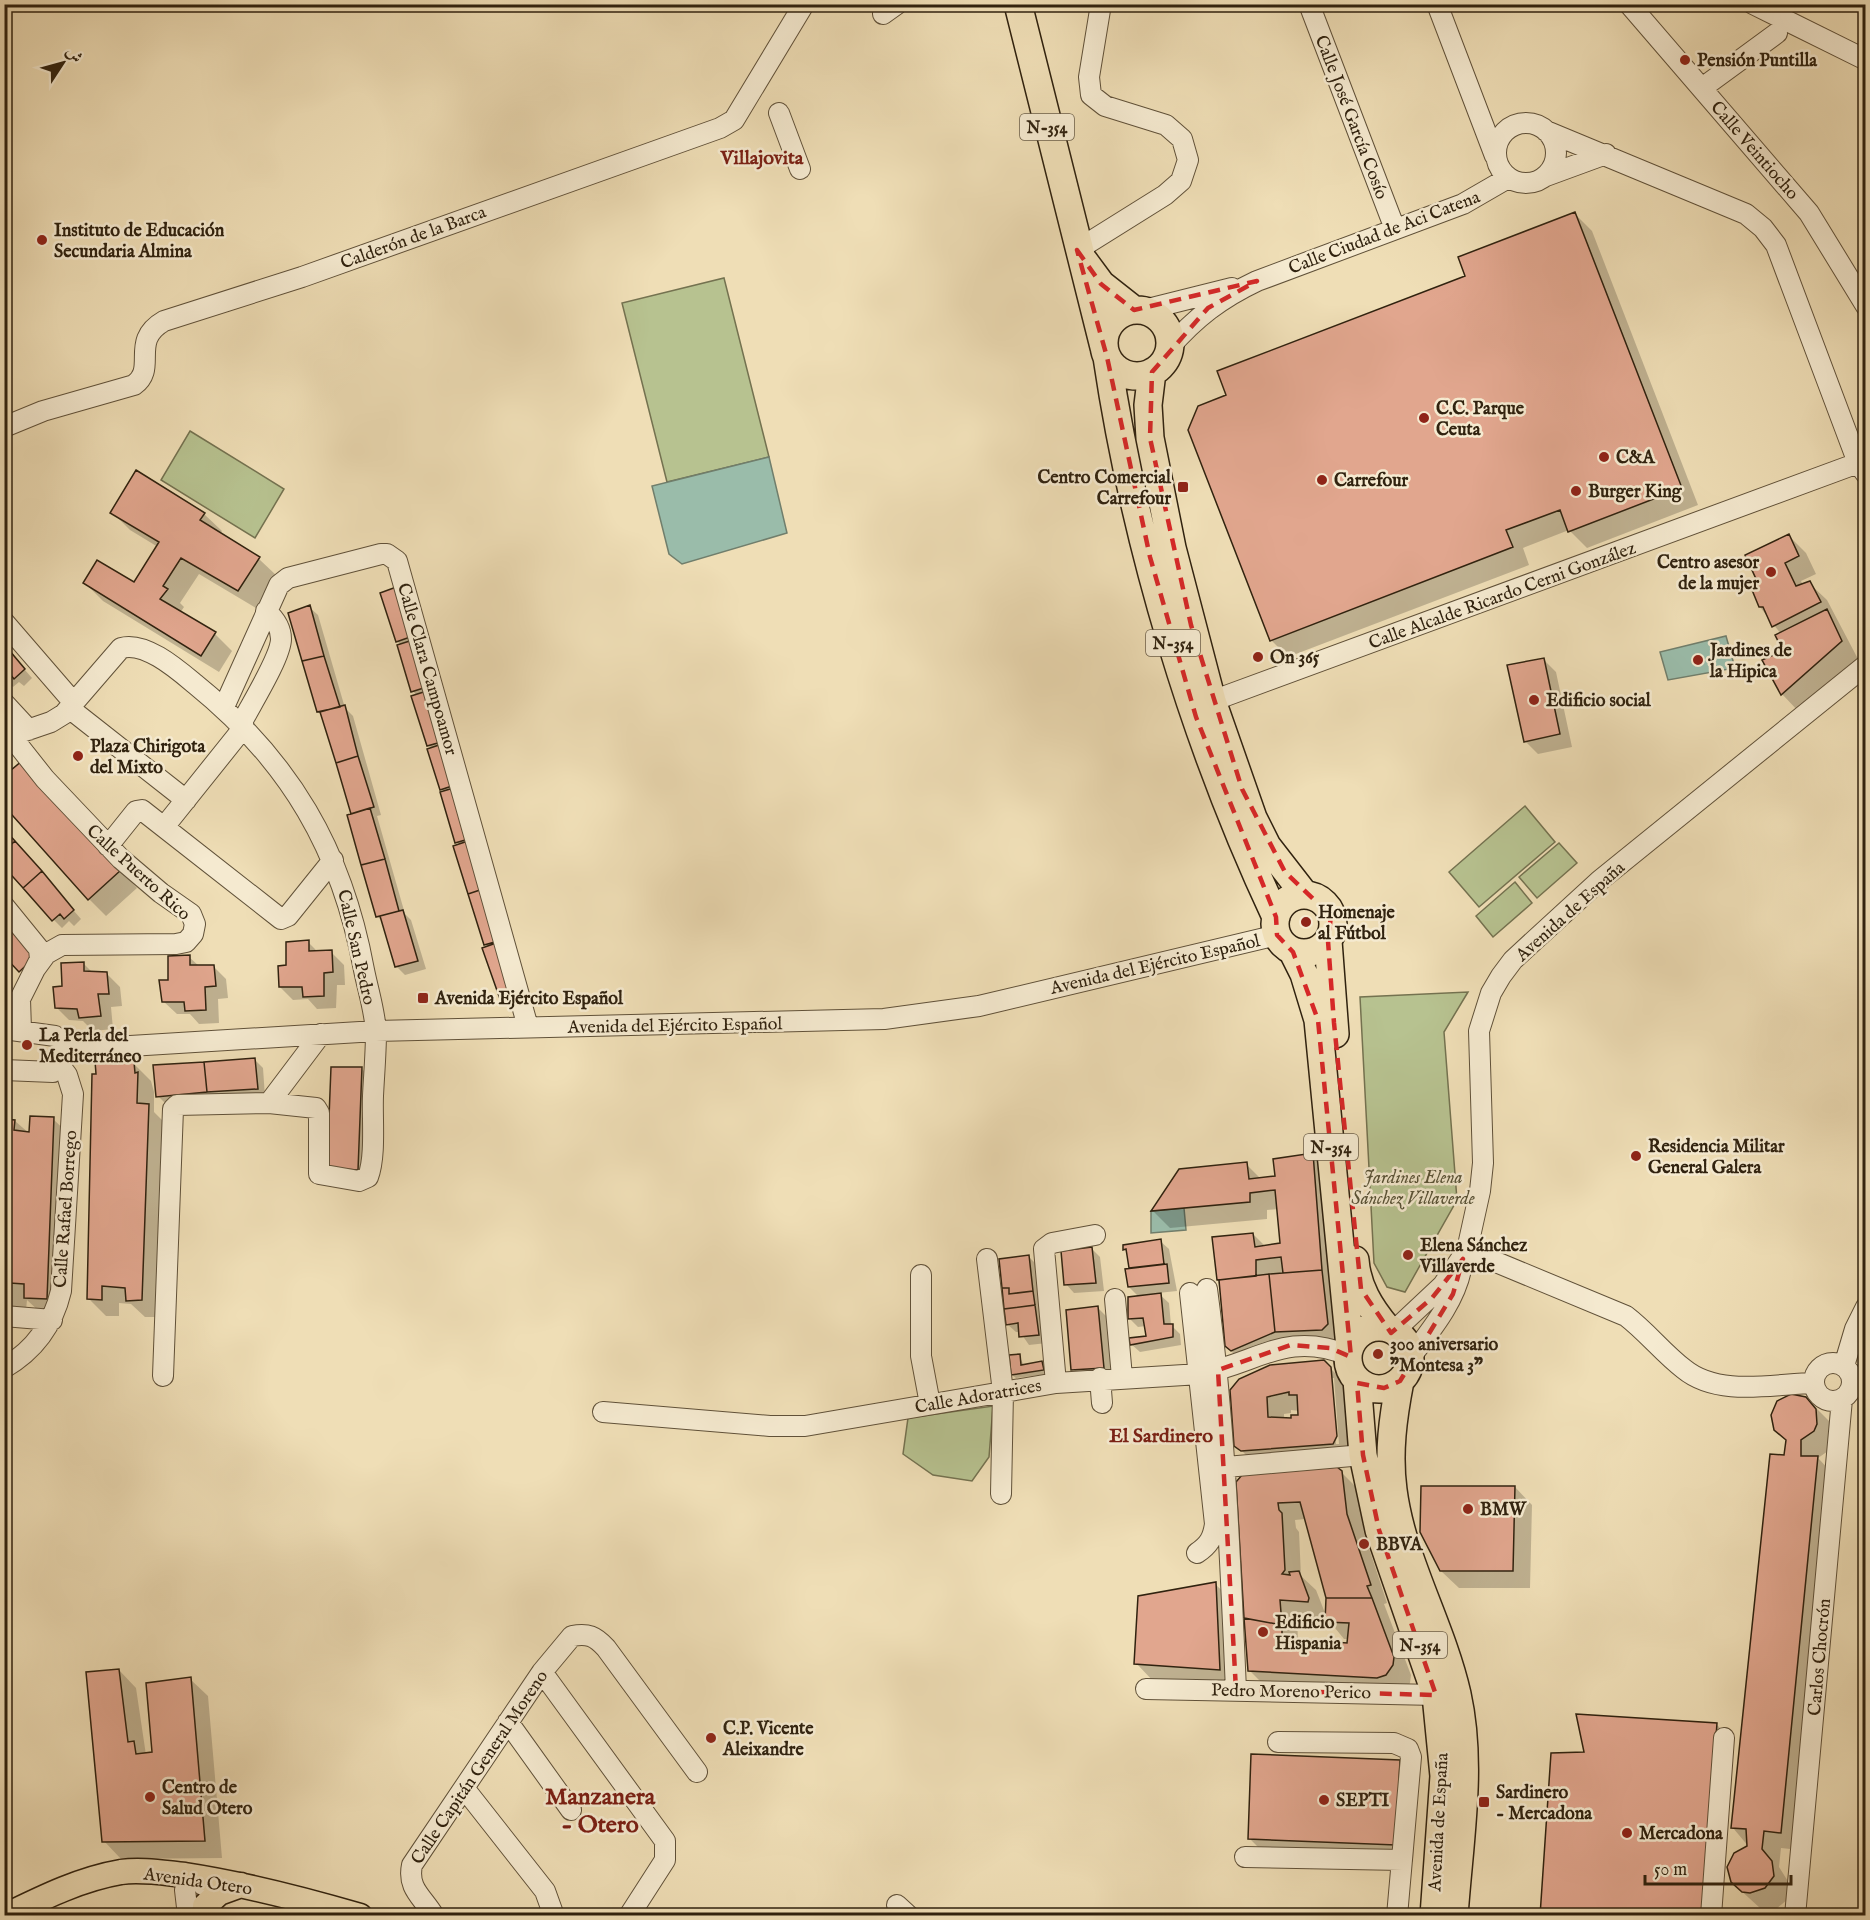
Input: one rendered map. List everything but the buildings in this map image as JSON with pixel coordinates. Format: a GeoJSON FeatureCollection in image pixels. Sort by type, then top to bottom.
{"type":"FeatureCollection","features":[{"type":"Feature","properties":{"kind":"highway","name":"N-354"},"geometry":{"type":"LineString","coordinates":[[1017,4],[1077,250],[1106,352]]}},
{"type":"Feature","properties":{"kind":"highway","name":"N-354"},"geometry":{"type":"LineString","coordinates":[[1077,250],[1101,284],[1139,310],[1161,321],[1169,339],[1166,358],[1152,372],[1148,405],[1152,449],[1177,570],[1212,701],[1253,818],[1268,846],[1305,895],[1314,897],[1327,908],[1333,924],[1328,941],[1355,1266],[1361,1289],[1372,1310],[1406,1343],[1405,1370]]}},
{"type":"Feature","properties":{"kind":"highway","name":"N-354"},"geometry":{"type":"LineString","coordinates":[[1139,310],[1114,318],[1104,337],[1121,437],[1172,638],[1196,717],[1232,816],[1282,935],[1304,974],[1318,1020],[1352,1361]]}},
{"type":"Feature","properties":{"kind":"highway"},"geometry":{"type":"LineString","coordinates":[[1106,352],[1121,372],[1131,375],[1152,372]]}},
{"type":"Feature","properties":{"kind":"highway"},"geometry":{"type":"LineString","coordinates":[[1305,895],[1286,901],[1282,935],[1312,952],[1328,941]]}},
{"type":"Feature","properties":{"kind":"highway"},"geometry":{"type":"LineString","coordinates":[[1391,1329],[1369,1328],[1354,1339],[1352,1361],[1374,1389],[1384,1388],[1405,1370]]}},
{"type":"Feature","properties":{"kind":"highway","name":"Avenida de España"},"geometry":{"type":"LineString","coordinates":[[1352,1361],[1363,1455],[1379,1530],[1436,1695],[1444,1776],[1434,1916]]}},
{"type":"Feature","properties":{"kind":"highway","name":"Avenida de España"},"geometry":{"type":"LineString","coordinates":[[1405,1370],[1393,1417],[1393,1489],[1400,1525],[1448,1662],[1465,1740],[1454,1916]]}},
{"type":"Feature","properties":{"kind":"main road","name":"Avenida Otero"},"geometry":{"type":"LineString","coordinates":[[5,1916],[85,1881],[123,1872],[156,1872],[199,1877],[241,1885],[360,1916]]}},
{"type":"Feature","properties":{"kind":"main road"},"geometry":{"type":"LineString","coordinates":[[195,1911],[219,1893],[241,1885]]}},
{"type":"Feature","properties":{"kind":"street","name":"Calderón de la Barca"},"geometry":{"type":"LineString","coordinates":[[4,427],[43,411],[134,385],[142,380],[147,335],[153,327],[164,321],[313,273],[729,124],[804,4]]}},
{"type":"Feature","properties":{"kind":"street"},"geometry":{"type":"LineString","coordinates":[[1077,250],[1166,195],[1181,181],[1188,160],[1182,139],[1166,125],[1105,106],[1091,94],[1089,77],[1101,4]]}},
{"type":"Feature","properties":{"kind":"street","name":"Calle José García Cosío"},"geometry":{"type":"LineString","coordinates":[[1309,4],[1395,230]]}},
{"type":"Feature","properties":{"kind":"street"},"geometry":{"type":"LineString","coordinates":[[1437,4],[1495,156],[1502,172],[1508,178],[1527,183],[1606,154]]}},
{"type":"Feature","properties":{"kind":"street","name":"Calle Veintiocho"},"geometry":{"type":"LineString","coordinates":[[1629,4],[1809,213],[1866,306]]}},
{"type":"Feature","properties":{"kind":"street"},"geometry":{"type":"LineString","coordinates":[[1753,4],[1866,60]]}},
{"type":"Feature","properties":{"kind":"street"},"geometry":{"type":"LineString","coordinates":[[1702,88],[1776,33]]}},
{"type":"Feature","properties":{"kind":"street"},"geometry":{"type":"LineString","coordinates":[[779,113],[800,169]]}},
{"type":"Feature","properties":{"kind":"street"},"geometry":{"type":"LineString","coordinates":[[1495,156],[1496,146],[1508,128],[1527,123],[1746,214],[1763,228],[1776,245],[1862,468]]}},
{"type":"Feature","properties":{"kind":"street"},"geometry":{"type":"LineString","coordinates":[[1546,131],[1552,139],[1555,158],[1546,176]]}},
{"type":"Feature","properties":{"kind":"street","name":"Calle Ciudad de Aci Catena"},"geometry":{"type":"LineString","coordinates":[[1139,310],[1257,281],[1463,204],[1508,178]]}},
{"type":"Feature","properties":{"kind":"street","name":"Calle Ciudad de Aci Catena"},"geometry":{"type":"LineString","coordinates":[[1169,348],[1208,308],[1257,281]]}},
{"type":"Feature","properties":{"kind":"street","name":"Calle Alcalde Ricardo Cerni González"},"geometry":{"type":"LineString","coordinates":[[1212,701],[1862,468]]}},
{"type":"Feature","properties":{"kind":"street","name":"Calle Clara Campoamor"},"geometry":{"type":"LineString","coordinates":[[224,707],[279,585],[288,578],[381,554],[387,554],[397,561],[528,1027]]}},
{"type":"Feature","properties":{"kind":"street"},"geometry":{"type":"LineString","coordinates":[[164,827],[242,726],[279,650],[279,629],[275,619],[266,611]]}},
{"type":"Feature","properties":{"kind":"street"},"geometry":{"type":"LineString","coordinates":[[4,622],[72,706],[186,800]]}},
{"type":"Feature","properties":{"kind":"street","name":"Calle San Pedro"},"geometry":{"type":"LineString","coordinates":[[15,735],[51,722],[72,706],[114,655],[131,645],[140,647],[184,675],[224,707],[294,788],[333,860],[358,936],[376,1031],[370,1172],[364,1180],[323,1177],[319,1174],[319,1113],[316,1108],[269,1103]]}},
{"type":"Feature","properties":{"kind":"street","name":"Avenida de España"},"geometry":{"type":"LineString","coordinates":[[1405,1370],[1458,1284],[1480,1191],[1483,1163],[1479,1030],[1487,1002],[1501,976],[1513,960],[1599,881],[1866,665]]}},
{"type":"Feature","properties":{"kind":"street","name":"Calle Puerto Rico"},"geometry":{"type":"LineString","coordinates":[[4,703],[15,735],[45,779],[140,877],[191,914],[195,924],[193,934],[186,942],[176,944],[62,945],[46,954],[35,969]]}},
{"type":"Feature","properties":{"kind":"street"},"geometry":{"type":"LineString","coordinates":[[108,846],[137,810],[142,810],[281,919],[288,916],[333,860]]}},
{"type":"Feature","properties":{"kind":"street"},"geometry":{"type":"LineString","coordinates":[[4,906],[39,949],[40,959],[20,999],[13,1030],[55,1036],[63,1059]]}},
{"type":"Feature","properties":{"kind":"street","name":"Avenida del Ejército Español"},"geometry":{"type":"LineString","coordinates":[[4,1070],[45,1074],[63,1059],[321,1034],[528,1027],[836,1022],[932,1014],[979,1006],[1282,935]]}},
{"type":"Feature","properties":{"kind":"street"},"geometry":{"type":"LineString","coordinates":[[162,1376],[173,1109],[177,1105],[269,1103],[321,1034]]}},
{"type":"Feature","properties":{"kind":"street","name":"Calle Rafael Borrego"},"geometry":{"type":"LineString","coordinates":[[4,1368],[21,1358],[38,1341],[52,1320],[61,1291],[73,1094],[63,1059]]}},
{"type":"Feature","properties":{"kind":"street"},"geometry":{"type":"LineString","coordinates":[[1056,1383],[1044,1249],[1052,1243],[1095,1235]]}},
{"type":"Feature","properties":{"kind":"street"},"geometry":{"type":"LineString","coordinates":[[1465,1254],[1626,1316],[1643,1329],[1683,1369],[1700,1380],[1732,1386],[1815,1383]]}},
{"type":"Feature","properties":{"kind":"street","name":"Avenida de España"},"geometry":{"type":"LineString","coordinates":[[1391,1329],[1432,1298],[1465,1254]]}},
{"type":"Feature","properties":{"kind":"street"},"geometry":{"type":"LineString","coordinates":[[987,1259],[1003,1392],[1001,1494]]}},
{"type":"Feature","properties":{"kind":"street"},"geometry":{"type":"LineString","coordinates":[[921,1275],[921,1356],[930,1404]]}},
{"type":"Feature","properties":{"kind":"street"},"geometry":{"type":"LineString","coordinates":[[1199,1291],[1209,1372],[1226,1467],[1236,1690]]}},
{"type":"Feature","properties":{"kind":"street"},"geometry":{"type":"LineString","coordinates":[[1115,1299],[1122,1377]]}},
{"type":"Feature","properties":{"kind":"street"},"geometry":{"type":"LineString","coordinates":[[1844,1366],[1855,1329],[1866,1307]]}},
{"type":"Feature","properties":{"kind":"street"},"geometry":{"type":"LineString","coordinates":[[4,1316],[52,1320]]}},
{"type":"Feature","properties":{"kind":"street","name":"Calle Adoratrices"},"geometry":{"type":"LineString","coordinates":[[603,1412],[770,1426],[805,1426],[1056,1383],[1100,1378],[1209,1372],[1291,1345],[1320,1346],[1352,1361]]}},
{"type":"Feature","properties":{"kind":"street"},"geometry":{"type":"LineString","coordinates":[[1832,1363],[1844,1366],[1852,1380],[1850,1391],[1842,1399],[1824,1398],[1816,1389],[1815,1383],[1821,1367],[1832,1363]]}},
{"type":"Feature","properties":{"kind":"street"},"geometry":{"type":"LineString","coordinates":[[1197,1553],[1210,1541],[1215,1524],[1209,1372]]}},
{"type":"Feature","properties":{"kind":"street"},"geometry":{"type":"LineString","coordinates":[[1100,1378],[1102,1402]]}},
{"type":"Feature","properties":{"kind":"street","name":"Carlos Chocrón"},"geometry":{"type":"LineString","coordinates":[[1795,1916],[1842,1399]]}},
{"type":"Feature","properties":{"kind":"street"},"geometry":{"type":"LineString","coordinates":[[1226,1467],[1363,1455]]}},
{"type":"Feature","properties":{"kind":"street","name":"Calle Capitán General Moreno"},"geometry":{"type":"LineString","coordinates":[[434,1916],[412,1888],[410,1877],[412,1865],[542,1672],[572,1636],[585,1633],[597,1638],[698,1772]]}},
{"type":"Feature","properties":{"kind":"street"},"geometry":{"type":"LineString","coordinates":[[542,1672],[665,1841],[665,1860],[629,1916]]}},
{"type":"Feature","properties":{"kind":"street","name":"Pedro Moreno Perico"},"geometry":{"type":"LineString","coordinates":[[1146,1689],[1436,1695]]}},
{"type":"Feature","properties":{"kind":"street"},"geometry":{"type":"LineString","coordinates":[[508,1722],[571,1810]]}},
{"type":"Feature","properties":{"kind":"street"},"geometry":{"type":"LineString","coordinates":[[1711,1916],[1724,1738]]}},
{"type":"Feature","properties":{"kind":"street"},"geometry":{"type":"LineString","coordinates":[[1278,1742],[1394,1743],[1408,1749],[1411,1757],[1397,1916]]}},
{"type":"Feature","properties":{"kind":"street"},"geometry":{"type":"LineString","coordinates":[[464,1788],[545,1891],[554,1916]]}},
{"type":"Feature","properties":{"kind":"street"},"geometry":{"type":"LineString","coordinates":[[1245,1857],[1402,1860]]}},
{"type":"Feature","properties":{"kind":"street"},"geometry":{"type":"LineString","coordinates":[[195,1911],[206,1892],[199,1877]]}},
{"type":"Feature","properties":{"kind":"highlighted area"},"geometry":{"type":"Polygon","coordinates":[[[1077,250],[1101,284],[1134,310],[1257,281],[1208,308],[1152,372],[1150,438],[1191,625],[1242,789],[1285,872],[1331,916],[1328,941],[1334,1023],[1361,1289],[1391,1333],[1432,1298],[1463,1259],[1453,1294],[1400,1381],[1384,1388],[1357,1383],[1363,1455],[1379,1530],[1436,1695],[1236,1690],[1218,1370],[1291,1345],[1330,1348],[1351,1357],[1318,1020],[1293,952],[1277,935],[1276,917],[1196,717],[1150,557],[1107,357],[1077,250]]]}},
{"type":"Feature","properties":{"kind":"green space"},"geometry":{"type":"Polygon","coordinates":[[[724,278],[769,457],[667,482],[622,303],[724,278]]]}},
{"type":"Feature","properties":{"kind":"green space"},"geometry":{"type":"Polygon","coordinates":[[[190,431],[284,489],[255,538],[161,480],[190,431]]]}},
{"type":"Feature","properties":{"kind":"green space"},"geometry":{"type":"Polygon","coordinates":[[[1525,806],[1555,842],[1479,907],[1449,872],[1525,806]]]}},
{"type":"Feature","properties":{"kind":"green space"},"geometry":{"type":"Polygon","coordinates":[[[1559,843],[1577,863],[1537,898],[1519,877],[1559,843]]]}},
{"type":"Feature","properties":{"kind":"green space"},"geometry":{"type":"Polygon","coordinates":[[[1515,882],[1532,903],[1493,937],[1476,916],[1515,882]]]}},
{"type":"Feature","properties":{"kind":"green space","name":"Jardines Elena Sánchez Villaverde"},"geometry":{"type":"Polygon","coordinates":[[[1468,992],[1444,1032],[1457,1200],[1405,1292],[1387,1287],[1374,1263],[1360,997],[1468,992]]]}},
{"type":"Feature","properties":{"kind":"green space"},"geometry":{"type":"Polygon","coordinates":[[[993,1406],[989,1457],[972,1481],[933,1475],[903,1454],[908,1418],[993,1406]]]}},
{"type":"Feature","properties":{"kind":"shaded area"},"geometry":{"type":"Polygon","coordinates":[[[769,457],[787,533],[682,564],[669,554],[652,486],[769,457]]]}},
{"type":"Feature","properties":{"kind":"shaded area","name":"Jardines de la Hipica"},"geometry":{"type":"Polygon","coordinates":[[[1726,636],[1735,668],[1668,680],[1660,652],[1726,636]]]}},
{"type":"Feature","properties":{"kind":"shaded area"},"geometry":{"type":"Polygon","coordinates":[[[1184,1208],[1186,1230],[1151,1233],[1151,1211],[1184,1208]]]}},
{"type":"Feature","properties":{"kind":"place","name":"Pensión Puntilla"},"geometry":{"type":"Point","coordinates":[1685,60]}},
{"type":"Feature","properties":{"kind":"place","name":"Instituto de Educación Secundaria Almina"},"geometry":{"type":"Point","coordinates":[42,240]}},
{"type":"Feature","properties":{"kind":"place","name":"C.C. Parque Ceuta"},"geometry":{"type":"Point","coordinates":[1424,418]}},
{"type":"Feature","properties":{"kind":"place","name":"C&A"},"geometry":{"type":"Point","coordinates":[1604,457]}},
{"type":"Feature","properties":{"kind":"place","name":"Carrefour"},"geometry":{"type":"Point","coordinates":[1322,480]}},
{"type":"Feature","properties":{"kind":"place","name":"Centro Comercial Carrefour"},"geometry":{"type":"Point","coordinates":[1183,487]}},
{"type":"Feature","properties":{"kind":"place","name":"Burger King"},"geometry":{"type":"Point","coordinates":[1576,491]}},
{"type":"Feature","properties":{"kind":"place","name":"Centro asesor de la mujer"},"geometry":{"type":"Point","coordinates":[1771,572]}},
{"type":"Feature","properties":{"kind":"place","name":"On 365"},"geometry":{"type":"Point","coordinates":[1258,657]}},
{"type":"Feature","properties":{"kind":"place","name":"Jardines de la Hipica"},"geometry":{"type":"Point","coordinates":[1698,660]}},
{"type":"Feature","properties":{"kind":"place","name":"Edificio social"},"geometry":{"type":"Point","coordinates":[1534,700]}},
{"type":"Feature","properties":{"kind":"place","name":"Plaza Chirigota del Mixto"},"geometry":{"type":"Point","coordinates":[78,756]}},
{"type":"Feature","properties":{"kind":"place","name":"Homenaje al Fútbol"},"geometry":{"type":"Point","coordinates":[1306,922]}},
{"type":"Feature","properties":{"kind":"place","name":"Avenida Ejército Español"},"geometry":{"type":"Point","coordinates":[423,998]}},
{"type":"Feature","properties":{"kind":"place","name":"La Perla del Mediterráneo"},"geometry":{"type":"Point","coordinates":[27,1045]}},
{"type":"Feature","properties":{"kind":"place","name":"Residencia Militar General Galera"},"geometry":{"type":"Point","coordinates":[1636,1156]}},
{"type":"Feature","properties":{"kind":"place","name":"Elena Sánchez Villaverde"},"geometry":{"type":"Point","coordinates":[1408,1255]}},
{"type":"Feature","properties":{"kind":"place","name":"300 aniversario \"Montesa 3\""},"geometry":{"type":"Point","coordinates":[1378,1354]}},
{"type":"Feature","properties":{"kind":"place","name":"BMW"},"geometry":{"type":"Point","coordinates":[1468,1509]}},
{"type":"Feature","properties":{"kind":"place","name":"BBVA"},"geometry":{"type":"Point","coordinates":[1364,1544]}},
{"type":"Feature","properties":{"kind":"place","name":"Edificio Hispania"},"geometry":{"type":"Point","coordinates":[1263,1632]}},
{"type":"Feature","properties":{"kind":"place","name":"C.P. Vicente Aleixandre"},"geometry":{"type":"Point","coordinates":[711,1738]}},
{"type":"Feature","properties":{"kind":"place","name":"Centro de Salud Otero"},"geometry":{"type":"Point","coordinates":[150,1797]}},
{"type":"Feature","properties":{"kind":"place","name":"SEPTI"},"geometry":{"type":"Point","coordinates":[1324,1800]}},
{"type":"Feature","properties":{"kind":"place","name":"Sardinero - Mercadona"},"geometry":{"type":"Point","coordinates":[1484,1802]}},
{"type":"Feature","properties":{"kind":"place","name":"Mercadona"},"geometry":{"type":"Point","coordinates":[1627,1833]}},
{"type":"Feature","properties":{"kind":"district","name":"Villajovita"},"geometry":{"type":"Point","coordinates":[762,157]}},
{"type":"Feature","properties":{"kind":"district","name":"El Sardinero"},"geometry":{"type":"Point","coordinates":[1161,1435]}},
{"type":"Feature","properties":{"kind":"district","name":"Manzanera - Otero"},"geometry":{"type":"Point","coordinates":[600,1810]}}]}
